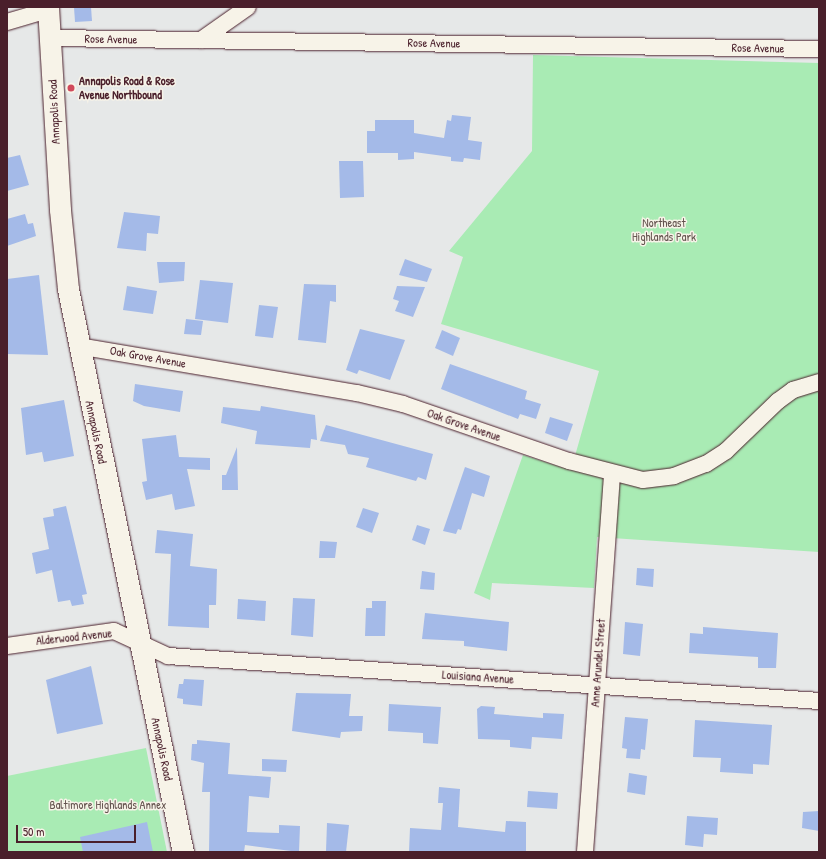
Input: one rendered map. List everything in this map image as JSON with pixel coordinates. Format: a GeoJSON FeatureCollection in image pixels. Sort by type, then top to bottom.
{"type":"FeatureCollection","features":[{"type":"Feature","properties":{"kind":"main road","name":"Annapolis Road"},"geometry":{"type":"LineString","coordinates":[[48,8],[60,210],[78,346],[183,852]]}},
{"type":"Feature","properties":{"kind":"street"},"geometry":{"type":"LineString","coordinates":[[201,40],[248,7]]}},
{"type":"Feature","properties":{"kind":"street"},"geometry":{"type":"LineString","coordinates":[[7,22],[48,8]]}},
{"type":"Feature","properties":{"kind":"street","name":"Rose Avenue"},"geometry":{"type":"LineString","coordinates":[[50,38],[819,49]]}},
{"type":"Feature","properties":{"kind":"street","name":"Oak Grove Avenue"},"geometry":{"type":"LineString","coordinates":[[78,346],[380,398],[612,474],[643,480],[674,476],[706,464],[726,451],[778,401],[793,390],[819,382]]}},
{"type":"Feature","properties":{"kind":"street","name":"Anne Arundel Street"},"geometry":{"type":"LineString","coordinates":[[585,852],[612,474]]}},
{"type":"Feature","properties":{"kind":"street","name":"Alderwood Avenue"},"geometry":{"type":"LineString","coordinates":[[7,646],[114,631],[140,643]]}},
{"type":"Feature","properties":{"kind":"street","name":"Louisiana Avenue"},"geometry":{"type":"LineString","coordinates":[[140,643],[168,656],[819,701]]}},
{"type":"Feature","properties":{"kind":"green space","name":"Northeast Highlands Park"},"geometry":{"type":"Polygon","coordinates":[[[533,55],[819,63],[819,552],[597,537],[594,588],[492,583],[490,600],[474,593],[523,455],[571,470],[599,371],[441,324],[463,257],[449,251],[532,151],[533,55]]]}},
{"type":"Feature","properties":{"kind":"green space","name":"Baltimore Highlands Annex"},"geometry":{"type":"Polygon","coordinates":[[[146,748],[167,852],[7,852],[7,776],[146,748]]]}},
{"type":"Feature","properties":{"kind":"building"},"geometry":{"type":"Polygon","coordinates":[[[74,7],[91,7],[92,21],[75,22],[74,7]]]}},
{"type":"Feature","properties":{"kind":"building"},"geometry":{"type":"Polygon","coordinates":[[[452,115],[471,117],[468,140],[482,142],[480,160],[464,158],[463,162],[451,161],[451,157],[414,152],[414,159],[398,160],[398,153],[367,153],[367,131],[375,131],[375,120],[414,120],[414,133],[444,138],[447,120],[451,121],[452,115]]]}},
{"type":"Feature","properties":{"kind":"building"},"geometry":{"type":"Polygon","coordinates":[[[20,155],[29,185],[7,191],[7,158],[20,155]]]}},
{"type":"Feature","properties":{"kind":"building"},"geometry":{"type":"Polygon","coordinates":[[[339,161],[363,161],[364,197],[340,198],[339,161]]]}},
{"type":"Feature","properties":{"kind":"building"},"geometry":{"type":"Polygon","coordinates":[[[124,212],[160,216],[158,234],[147,233],[146,251],[117,248],[124,212]]]}},
{"type":"Feature","properties":{"kind":"building"},"geometry":{"type":"Polygon","coordinates":[[[25,214],[28,224],[33,223],[36,236],[7,246],[7,219],[25,214]]]}},
{"type":"Feature","properties":{"kind":"building"},"geometry":{"type":"Polygon","coordinates":[[[405,259],[432,269],[427,282],[399,275],[405,259]]]}},
{"type":"Feature","properties":{"kind":"building"},"geometry":{"type":"Polygon","coordinates":[[[157,262],[185,262],[184,281],[159,283],[157,262]]]}},
{"type":"Feature","properties":{"kind":"building"},"geometry":{"type":"Polygon","coordinates":[[[39,275],[48,355],[7,354],[7,279],[39,275]]]}},
{"type":"Feature","properties":{"kind":"building"},"geometry":{"type":"Polygon","coordinates":[[[200,280],[233,283],[228,323],[195,319],[200,280]]]}},
{"type":"Feature","properties":{"kind":"building"},"geometry":{"type":"Polygon","coordinates":[[[304,284],[336,285],[336,302],[330,301],[326,343],[298,340],[304,284]]]}},
{"type":"Feature","properties":{"kind":"building"},"geometry":{"type":"Polygon","coordinates":[[[127,286],[157,291],[153,314],[123,310],[127,286]]]}},
{"type":"Feature","properties":{"kind":"building"},"geometry":{"type":"Polygon","coordinates":[[[397,286],[425,287],[413,317],[395,311],[399,301],[393,299],[397,286]]]}},
{"type":"Feature","properties":{"kind":"building"},"geometry":{"type":"Polygon","coordinates":[[[259,305],[278,307],[273,338],[255,336],[259,305]]]}},
{"type":"Feature","properties":{"kind":"building"},"geometry":{"type":"Polygon","coordinates":[[[186,319],[203,321],[201,335],[184,334],[186,319]]]}},
{"type":"Feature","properties":{"kind":"building"},"geometry":{"type":"Polygon","coordinates":[[[360,329],[405,340],[390,380],[359,370],[357,374],[346,370],[360,329]]]}},
{"type":"Feature","properties":{"kind":"building"},"geometry":{"type":"Polygon","coordinates":[[[442,330],[460,338],[453,356],[435,348],[442,330]]]}},
{"type":"Feature","properties":{"kind":"building"},"geometry":{"type":"Polygon","coordinates":[[[450,364],[527,391],[525,399],[541,404],[536,419],[520,414],[518,419],[441,389],[450,364]]]}},
{"type":"Feature","properties":{"kind":"building"},"geometry":{"type":"Polygon","coordinates":[[[135,384],[183,391],[180,412],[144,406],[133,401],[135,384]]]}},
{"type":"Feature","properties":{"kind":"building"},"geometry":{"type":"Polygon","coordinates":[[[64,400],[74,456],[44,462],[42,452],[26,455],[21,408],[64,400]]]}},
{"type":"Feature","properties":{"kind":"building"},"geometry":{"type":"Polygon","coordinates":[[[261,406],[315,415],[317,440],[311,439],[310,448],[255,444],[257,431],[221,423],[223,407],[260,411],[261,406]]]}},
{"type":"Feature","properties":{"kind":"building"},"geometry":{"type":"Polygon","coordinates":[[[550,417],[573,424],[567,441],[545,433],[550,417]]]}},
{"type":"Feature","properties":{"kind":"building"},"geometry":{"type":"Polygon","coordinates":[[[326,425],[433,454],[426,480],[418,477],[416,481],[366,467],[369,458],[348,454],[345,445],[320,441],[326,425]]]}},
{"type":"Feature","properties":{"kind":"building"},"geometry":{"type":"Polygon","coordinates":[[[176,435],[179,457],[210,458],[210,470],[187,469],[195,506],[175,510],[172,494],[146,500],[142,482],[147,481],[142,439],[176,435]]]}},
{"type":"Feature","properties":{"kind":"building"},"geometry":{"type":"Polygon","coordinates":[[[237,447],[238,490],[222,490],[222,475],[226,475],[237,447]]]}},
{"type":"Feature","properties":{"kind":"building"},"geometry":{"type":"Polygon","coordinates":[[[465,467],[490,476],[484,497],[472,493],[461,530],[458,529],[456,534],[443,531],[465,467]]]}},
{"type":"Feature","properties":{"kind":"building"},"geometry":{"type":"Polygon","coordinates":[[[66,506],[87,594],[82,595],[84,604],[72,606],[70,600],[58,602],[52,570],[36,574],[32,553],[49,549],[43,518],[54,516],[53,509],[66,506]]]}},
{"type":"Feature","properties":{"kind":"building"},"geometry":{"type":"Polygon","coordinates":[[[363,508],[379,513],[372,533],[356,527],[363,508]]]}},
{"type":"Feature","properties":{"kind":"building"},"geometry":{"type":"Polygon","coordinates":[[[417,525],[430,529],[425,545],[412,540],[417,525]]]}},
{"type":"Feature","properties":{"kind":"building"},"geometry":{"type":"Polygon","coordinates":[[[157,530],[193,534],[190,566],[217,569],[216,605],[209,605],[209,628],[168,626],[171,554],[155,553],[157,530]]]}},
{"type":"Feature","properties":{"kind":"building"},"geometry":{"type":"Polygon","coordinates":[[[320,541],[337,542],[335,558],[319,558],[320,541]]]}},
{"type":"Feature","properties":{"kind":"building"},"geometry":{"type":"Polygon","coordinates":[[[637,568],[654,569],[653,587],[636,585],[637,568]]]}},
{"type":"Feature","properties":{"kind":"building"},"geometry":{"type":"Polygon","coordinates":[[[422,571],[435,573],[434,590],[420,589],[422,571]]]}},
{"type":"Feature","properties":{"kind":"building"},"geometry":{"type":"Polygon","coordinates":[[[293,598],[315,599],[313,637],[291,635],[293,598]]]}},
{"type":"Feature","properties":{"kind":"building"},"geometry":{"type":"Polygon","coordinates":[[[238,599],[266,601],[265,621],[237,619],[238,599]]]}},
{"type":"Feature","properties":{"kind":"building"},"geometry":{"type":"Polygon","coordinates":[[[372,601],[386,601],[385,636],[365,636],[366,608],[372,608],[372,601]]]}},
{"type":"Feature","properties":{"kind":"building"},"geometry":{"type":"Polygon","coordinates":[[[425,613],[509,622],[507,651],[464,646],[464,641],[422,639],[425,613]]]}},
{"type":"Feature","properties":{"kind":"building"},"geometry":{"type":"Polygon","coordinates":[[[625,622],[643,624],[640,656],[623,654],[625,622]]]}},
{"type":"Feature","properties":{"kind":"building"},"geometry":{"type":"Polygon","coordinates":[[[703,627],[778,633],[776,668],[758,668],[758,657],[689,653],[690,633],[703,634],[703,627]]]}},
{"type":"Feature","properties":{"kind":"building"},"geometry":{"type":"Polygon","coordinates":[[[91,666],[103,724],[57,734],[46,680],[91,666]]]}},
{"type":"Feature","properties":{"kind":"building"},"geometry":{"type":"Polygon","coordinates":[[[184,679],[204,680],[202,706],[183,704],[183,699],[177,698],[179,684],[183,684],[184,679]]]}},
{"type":"Feature","properties":{"kind":"building"},"geometry":{"type":"Polygon","coordinates":[[[296,693],[351,694],[349,716],[363,716],[362,731],[341,732],[340,738],[292,731],[296,693]]]}},
{"type":"Feature","properties":{"kind":"building"},"geometry":{"type":"Polygon","coordinates":[[[389,704],[441,707],[438,744],[423,743],[423,733],[388,731],[389,704]]]}},
{"type":"Feature","properties":{"kind":"building"},"geometry":{"type":"Polygon","coordinates":[[[481,706],[495,707],[494,714],[543,718],[543,713],[564,714],[562,739],[532,737],[531,749],[510,747],[510,740],[478,739],[477,709],[481,706]]]}},
{"type":"Feature","properties":{"kind":"building"},"geometry":{"type":"Polygon","coordinates":[[[625,717],[648,719],[645,750],[641,749],[640,759],[626,758],[627,749],[622,748],[625,717]]]}},
{"type":"Feature","properties":{"kind":"building"},"geometry":{"type":"Polygon","coordinates":[[[695,720],[772,725],[769,765],[753,764],[753,774],[720,772],[721,758],[693,757],[695,720]]]}},
{"type":"Feature","properties":{"kind":"building"},"geometry":{"type":"Polygon","coordinates":[[[197,740],[230,743],[228,774],[271,777],[269,798],[249,796],[247,832],[279,833],[279,825],[300,826],[299,852],[245,845],[244,852],[209,851],[210,792],[202,792],[204,763],[191,760],[192,744],[197,744],[197,740]]]}},
{"type":"Feature","properties":{"kind":"building"},"geometry":{"type":"Polygon","coordinates":[[[262,759],[287,760],[286,772],[262,771],[262,759]]]}},
{"type":"Feature","properties":{"kind":"building"},"geometry":{"type":"Polygon","coordinates":[[[629,773],[647,776],[645,795],[627,792],[629,773]]]}},
{"type":"Feature","properties":{"kind":"building"},"geometry":{"type":"Polygon","coordinates":[[[439,787],[460,789],[458,827],[505,832],[506,821],[526,822],[526,852],[409,852],[410,828],[441,830],[443,803],[438,803],[439,787]]]}},
{"type":"Feature","properties":{"kind":"building"},"geometry":{"type":"Polygon","coordinates":[[[528,791],[558,793],[557,809],[527,807],[528,791]]]}},
{"type":"Feature","properties":{"kind":"building"},"geometry":{"type":"Polygon","coordinates":[[[819,811],[819,831],[802,828],[803,812],[819,811]]]}},
{"type":"Feature","properties":{"kind":"building"},"geometry":{"type":"Polygon","coordinates":[[[687,816],[718,818],[717,835],[704,834],[703,847],[685,845],[687,816]]]}},
{"type":"Feature","properties":{"kind":"building"},"geometry":{"type":"Polygon","coordinates":[[[147,822],[153,852],[83,852],[80,837],[147,822]]]}},
{"type":"Feature","properties":{"kind":"building"},"geometry":{"type":"Polygon","coordinates":[[[327,823],[349,825],[346,852],[326,851],[327,823]]]}},
{"type":"Feature","properties":{"kind":"place","name":"Annapolis Road & Rose Avenue Northbound"},"geometry":{"type":"Point","coordinates":[71,88]}}]}
